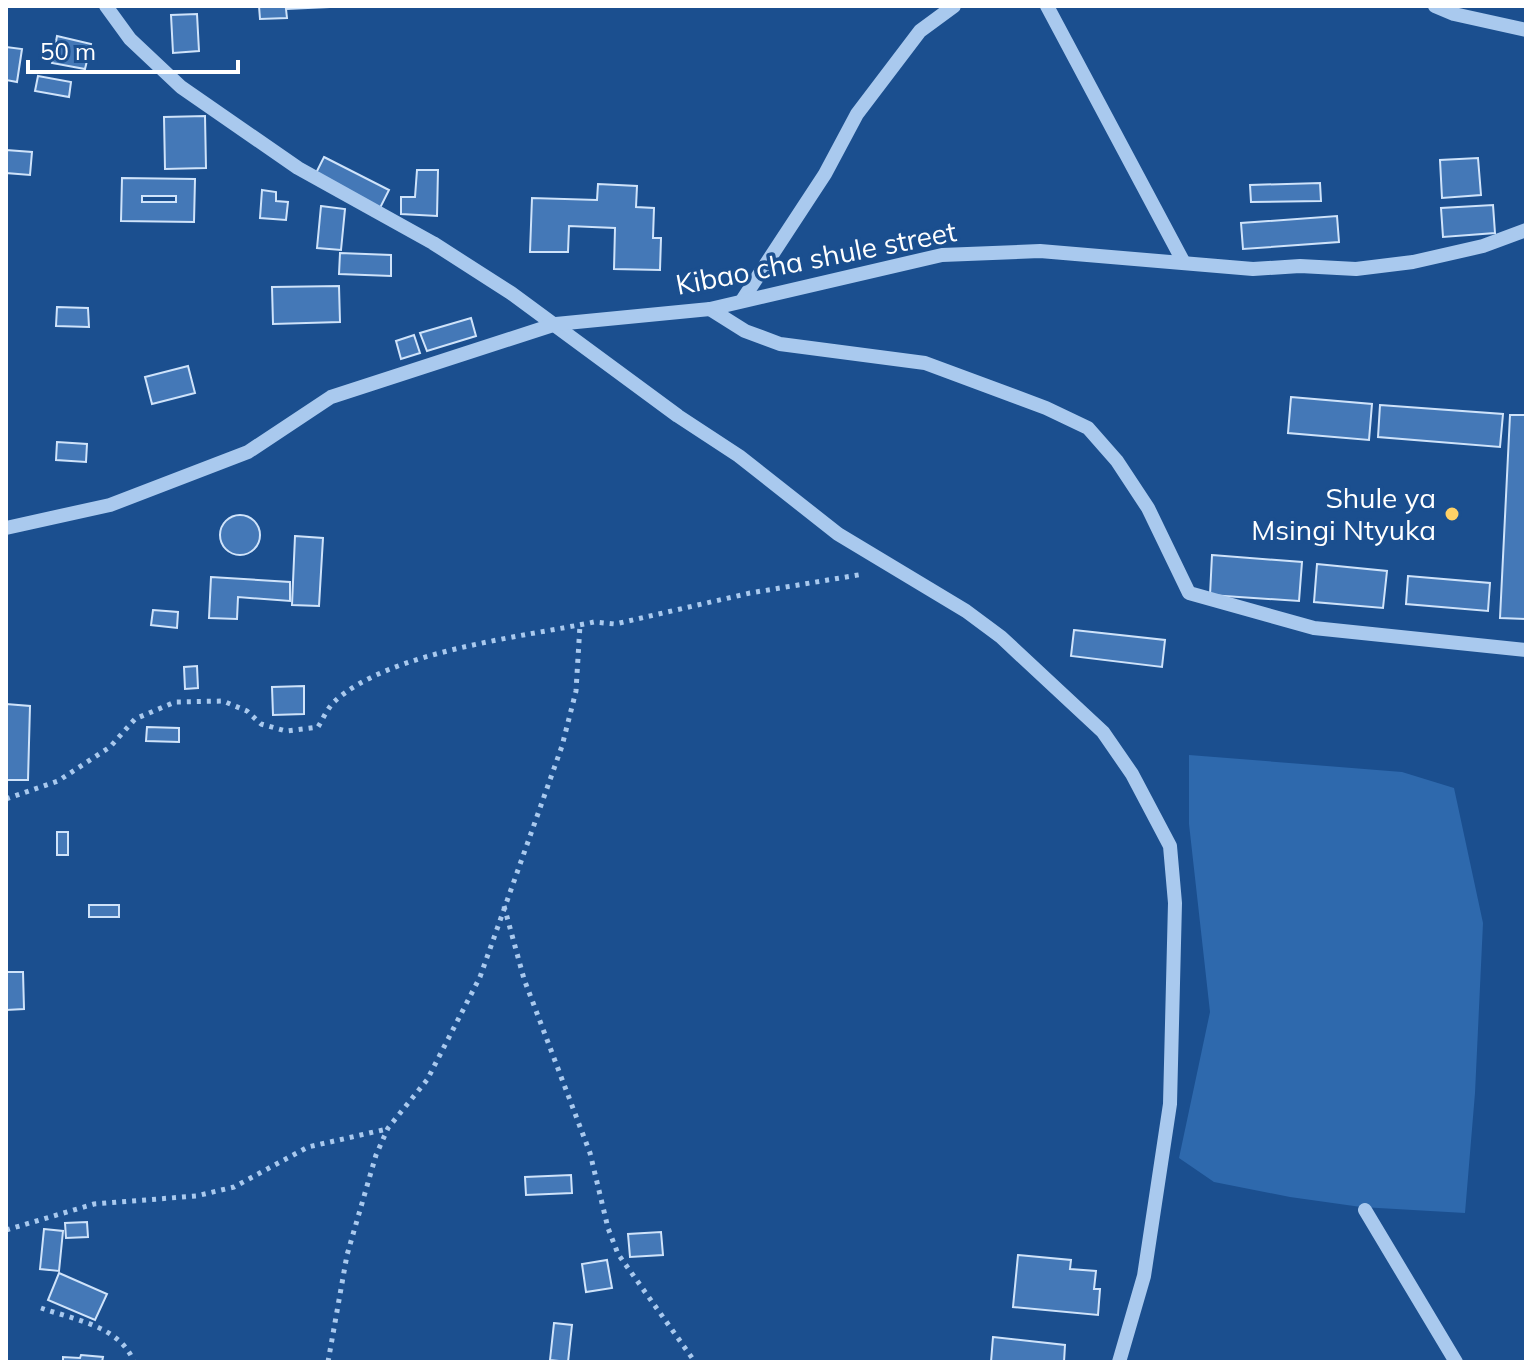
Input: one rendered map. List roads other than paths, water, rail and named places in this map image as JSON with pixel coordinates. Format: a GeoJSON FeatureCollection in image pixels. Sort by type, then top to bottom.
{"type":"FeatureCollection","features":[{"type":"Feature","properties":{"kind":"street"},"geometry":{"type":"LineString","coordinates":[[106,6],[130,39],[181,87],[298,168],[433,243],[556,324],[678,416],[775,483],[838,534],[893,570],[966,611],[1071,698],[1103,732],[1132,774],[1170,846],[1176,952],[1170,1104],[1144,1276],[1119,1362]]}},
{"type":"Feature","properties":{"kind":"street"},"geometry":{"type":"LineString","coordinates":[[743,299],[825,174],[857,114],[920,31],[954,6]]}},
{"type":"Feature","properties":{"kind":"street"},"geometry":{"type":"LineString","coordinates":[[1047,6],[1184,263]]}},
{"type":"Feature","properties":{"kind":"street"},"geometry":{"type":"LineString","coordinates":[[1435,6],[1454,14],[1526,30]]}},
{"type":"Feature","properties":{"kind":"street","name":"Kibao cha shule street"},"geometry":{"type":"LineString","coordinates":[[6,528],[110,505],[248,452],[331,397],[556,324],[710,309],[942,255],[1040,251],[1253,269],[1300,266],[1356,269],[1413,262],[1483,246],[1526,230]]}},
{"type":"Feature","properties":{"kind":"street"},"geometry":{"type":"LineString","coordinates":[[710,309],[745,331],[780,344],[925,363],[1046,408],[1088,428],[1117,461],[1148,508],[1189,593],[1314,628],[1526,650]]}},
{"type":"Feature","properties":{"kind":"street"},"geometry":{"type":"LineString","coordinates":[[1365,1210],[1456,1362]]}},
{"type":"Feature","properties":{"kind":"place","name":"Shule ya Msingi Ntyuka"},"geometry":{"type":"Point","coordinates":[1452,514]}}]}
